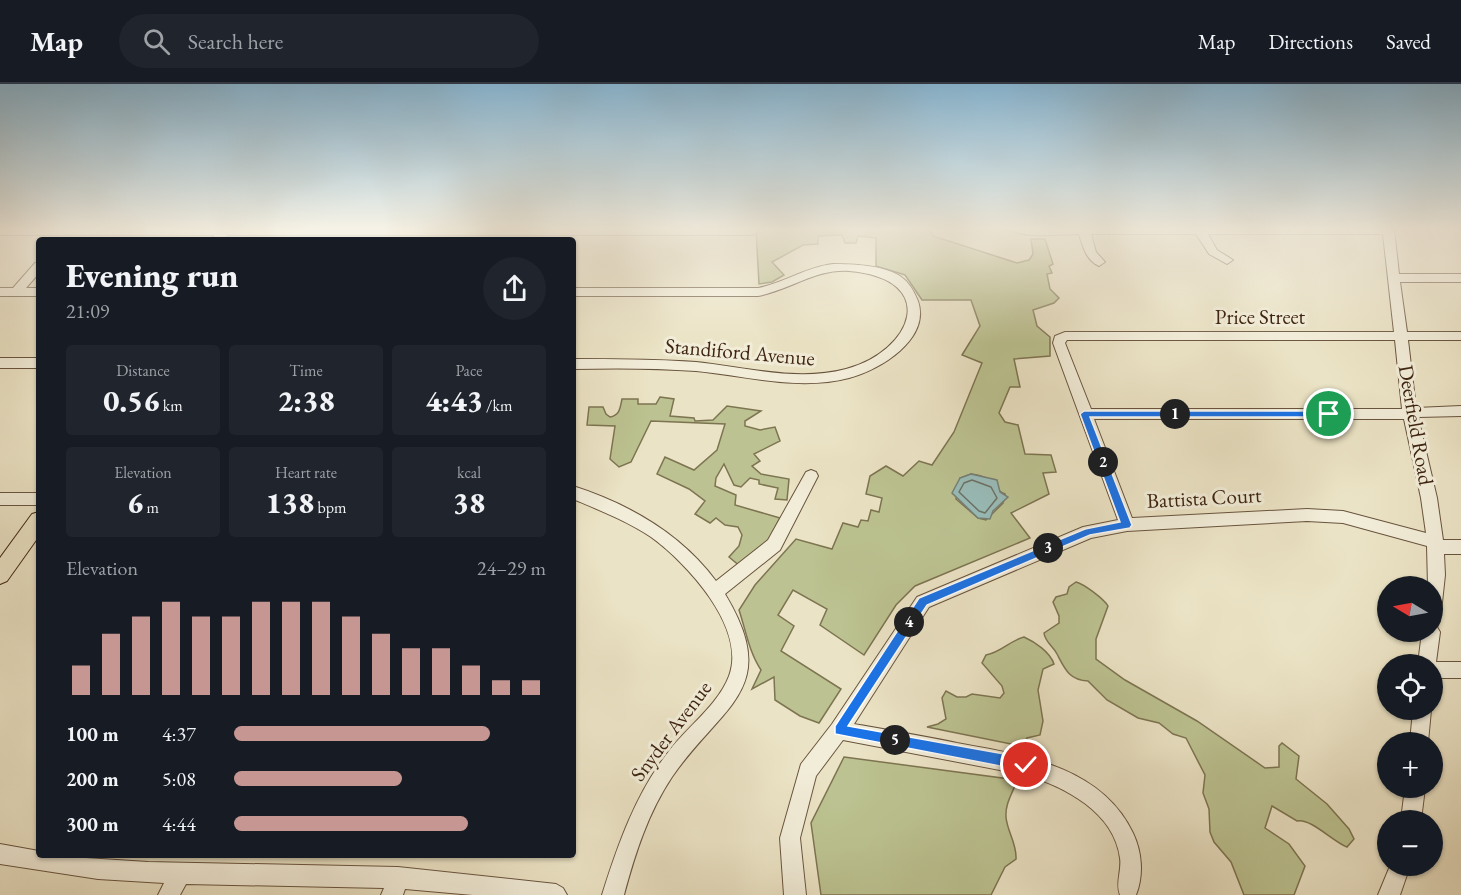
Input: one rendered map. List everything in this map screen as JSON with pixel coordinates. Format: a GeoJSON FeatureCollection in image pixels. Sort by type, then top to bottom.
{"type":"FeatureCollection","features":[{"type":"Feature","properties":{"kind":"main road"},"geometry":{"type":"LineString","coordinates":[[0,575],[36,524]]}},
{"type":"Feature","properties":{"kind":"street","name":"Deerfield Road"},"geometry":{"type":"LineString","coordinates":[[1393,267],[1410,414],[1430,498],[1437,576]]}},
{"type":"Feature","properties":{"kind":"street","name":"Standiford Avenue"},"geometry":{"type":"LineString","coordinates":[[576,292],[758,292],[782,287],[817,270],[836,268],[887,274],[895,278],[903,283],[910,295],[914,316],[906,336],[886,356],[864,368],[831,377],[795,380],[664,364],[576,364]]}},
{"type":"Feature","properties":{"kind":"street"},"geometry":{"type":"LineString","coordinates":[[16,292],[36,269]]}},
{"type":"Feature","properties":{"kind":"street"},"geometry":{"type":"LineString","coordinates":[[1394,278],[1461,278]]}},
{"type":"Feature","properties":{"kind":"street"},"geometry":{"type":"LineString","coordinates":[[0,292],[36,292]]}},
{"type":"Feature","properties":{"kind":"street","name":"Price Street"},"geometry":{"type":"LineString","coordinates":[[1084,414],[1059,343],[1060,339],[1065,336],[1461,336]]}},
{"type":"Feature","properties":{"kind":"street"},"geometry":{"type":"LineString","coordinates":[[0,363],[36,363]]}},
{"type":"Feature","properties":{"kind":"street"},"geometry":{"type":"LineString","coordinates":[[1126,525],[1084,414],[1410,414],[1423,411],[1461,411]]}},
{"type":"Feature","properties":{"kind":"street"},"geometry":{"type":"LineString","coordinates":[[715,592],[774,544],[812,476]]}},
{"type":"Feature","properties":{"kind":"street","name":"Snyder Avenue"},"geometry":{"type":"LineString","coordinates":[[576,493],[655,531],[692,564],[715,592],[735,626],[742,648],[738,675],[723,703],[675,757],[650,795],[626,849],[613,895]]}},
{"type":"Feature","properties":{"kind":"street"},"geometry":{"type":"LineString","coordinates":[[0,499],[36,499]]}},
{"type":"Feature","properties":{"kind":"street","name":"Battista Court"},"geometry":{"type":"LineString","coordinates":[[795,895],[790,838],[808,771],[839,730],[923,602],[1089,531],[1126,525],[1307,515],[1343,517],[1435,544],[1461,547]]}},
{"type":"Feature","properties":{"kind":"street"},"geometry":{"type":"LineString","coordinates":[[1443,670],[1461,670]]}},
{"type":"Feature","properties":{"kind":"street"},"geometry":{"type":"LineString","coordinates":[[839,730],[1015,762],[1051,771],[1074,784],[1098,802],[1122,829],[1131,860],[1128,888]]}},
{"type":"Feature","properties":{"kind":"street"},"geometry":{"type":"LineString","coordinates":[[0,854],[45,864],[556,895]]}},
{"type":"Feature","properties":{"kind":"street"},"geometry":{"type":"LineString","coordinates":[[169,895],[180,873]]}},
{"type":"Feature","properties":{"kind":"street"},"geometry":{"type":"LineString","coordinates":[[1389,895],[1396,876]]}},
{"type":"Feature","properties":{"kind":"green space"},"geometry":{"type":"Polygon","coordinates":[[[758,267],[776,267],[784,275],[772,282],[759,284],[758,267]]]}},
{"type":"Feature","properties":{"kind":"green space"},"geometry":{"type":"Polygon","coordinates":[[[879,267],[1049,267],[1052,273],[1047,274],[1050,289],[1059,298],[1054,303],[1033,310],[1037,326],[1050,337],[1050,356],[1014,359],[1020,387],[1010,387],[999,413],[1005,422],[1018,425],[1025,454],[1051,455],[1056,472],[1043,473],[1049,494],[1011,513],[1030,538],[915,586],[896,605],[864,655],[820,625],[827,609],[793,590],[778,615],[794,626],[781,651],[841,689],[819,723],[800,716],[775,700],[774,677],[752,689],[761,670],[751,649],[739,610],[755,585],[796,539],[832,549],[843,523],[858,527],[861,520],[868,521],[871,510],[879,512],[882,498],[866,494],[870,476],[886,466],[903,476],[919,461],[932,465],[954,432],[982,363],[962,355],[980,326],[971,300],[922,300],[905,275],[879,267]],[[971,474],[960,478],[956,499],[978,518],[986,520],[1003,503],[1005,494],[985,478],[971,474]]]}},
{"type":"Feature","properties":{"kind":"green space"},"geometry":{"type":"Polygon","coordinates":[[[660,397],[674,399],[670,416],[694,418],[695,421],[713,420],[727,406],[761,411],[745,421],[745,426],[760,430],[775,427],[780,441],[754,454],[760,461],[752,466],[761,474],[789,479],[787,500],[775,499],[778,488],[759,484],[759,480],[750,478],[741,487],[734,485],[724,464],[716,478],[715,486],[736,495],[735,505],[780,518],[768,541],[741,567],[729,557],[739,546],[742,535],[738,527],[725,525],[716,518],[710,523],[695,514],[705,501],[689,489],[657,474],[665,457],[694,470],[717,450],[725,424],[651,421],[631,462],[619,467],[610,459],[615,426],[587,425],[589,407],[603,407],[610,417],[618,413],[622,399],[638,399],[638,404],[656,404],[660,397]]]}},
{"type":"Feature","properties":{"kind":"green space"},"geometry":{"type":"Polygon","coordinates":[[[1076,582],[1094,592],[1108,606],[1096,639],[1096,659],[1125,680],[1197,721],[1265,768],[1279,767],[1279,746],[1282,743],[1299,756],[1296,779],[1327,804],[1349,829],[1354,839],[1347,847],[1315,826],[1297,821],[1272,806],[1265,828],[1289,844],[1305,866],[1294,895],[1244,895],[1231,862],[1214,842],[1210,832],[1209,809],[1203,793],[1205,775],[1186,738],[1173,734],[1159,723],[1138,718],[1107,700],[1088,681],[1072,676],[1065,669],[1044,633],[1059,623],[1059,616],[1053,602],[1056,597],[1067,594],[1069,587],[1076,582]]]}},
{"type":"Feature","properties":{"kind":"green space"},"geometry":{"type":"Polygon","coordinates":[[[1024,637],[1042,648],[1054,664],[1043,669],[1038,690],[1043,721],[1040,735],[1027,738],[1023,743],[1016,745],[927,727],[946,719],[942,698],[946,691],[957,697],[972,694],[1000,698],[1004,693],[1002,686],[982,663],[986,655],[1024,637]]]}},
{"type":"Feature","properties":{"kind":"green space"},"geometry":{"type":"Polygon","coordinates":[[[844,757],[1017,780],[1006,812],[1016,859],[1005,867],[991,895],[821,895],[811,823],[844,757]]]}},
{"type":"Feature","properties":{"kind":"water"},"geometry":{"type":"Polygon","coordinates":[[[971,474],[997,480],[1000,492],[1008,497],[993,511],[990,519],[978,518],[952,493],[960,478],[971,474]]]}},
{"type":"Feature","properties":{"kind":"route"},"geometry":{"type":"LineString","coordinates":[[1026,765],[984,755],[839,730],[923,602],[1089,531],[1126,525],[1084,414],[1329,414]]}}]}
